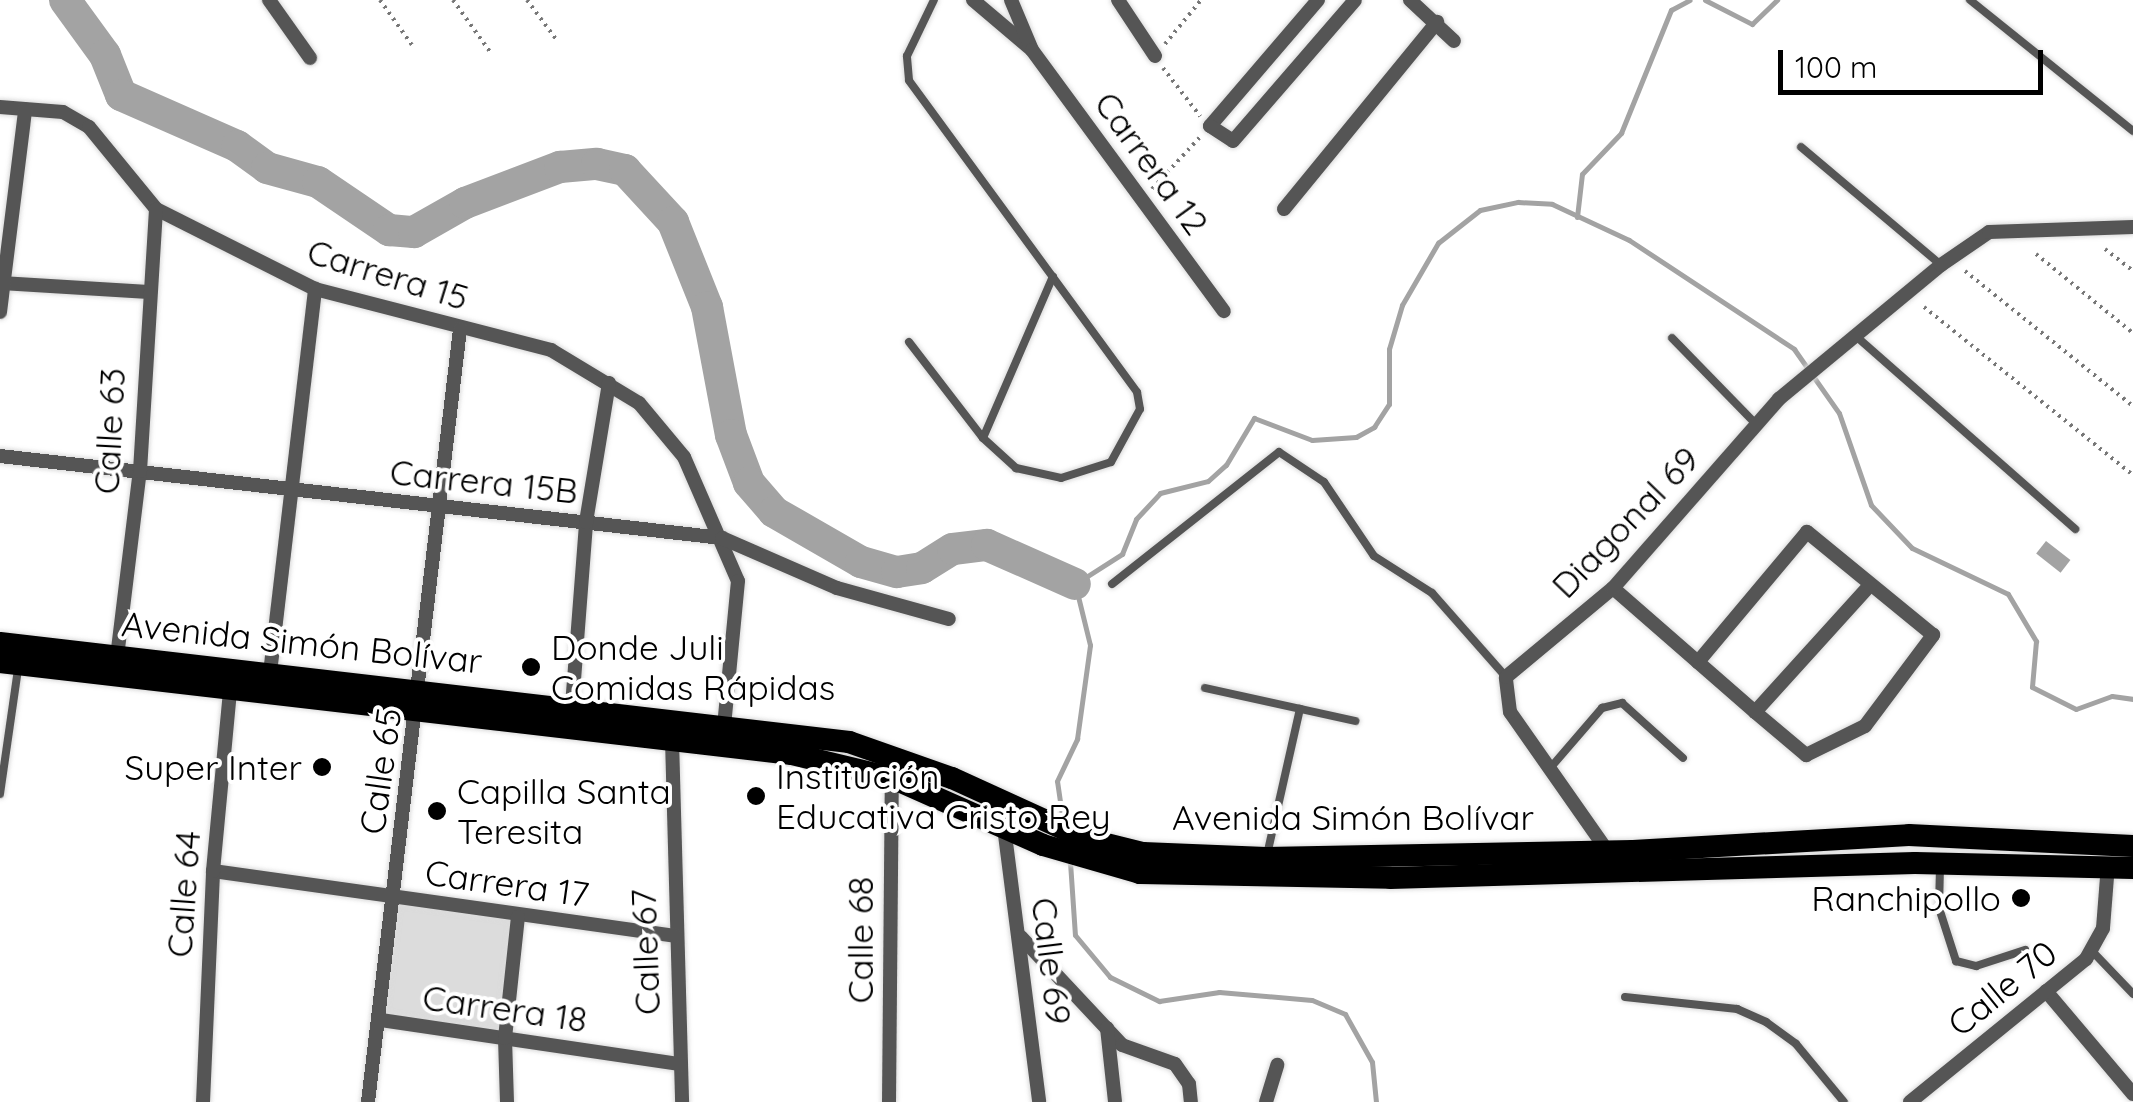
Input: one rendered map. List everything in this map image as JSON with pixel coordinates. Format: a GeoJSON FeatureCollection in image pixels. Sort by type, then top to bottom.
{"type":"FeatureCollection","features":[{"type":"Feature","properties":{"kind":"main road","name":"Avenida Simón Bolívar"},"geometry":{"type":"LineString","coordinates":[[0,643],[270,673],[672,740],[792,754],[892,778],[1004,827],[1046,835]]}},
{"type":"Feature","properties":{"kind":"main road","name":"Avenida Simón Bolívar"},"geometry":{"type":"LineString","coordinates":[[9,664],[230,690],[572,706],[849,742],[897,755],[1046,835],[1140,873],[1390,866],[1941,863],[2108,854],[2133,846]]}},
{"type":"Feature","properties":{"kind":"main road","name":"Avenida Simón Bolívar"},"geometry":{"type":"LineString","coordinates":[[1086,850],[1390,866],[1606,850],[1909,835],[2108,854],[2133,868]]}},
{"type":"Feature","properties":{"kind":"street"},"geometry":{"type":"LineString","coordinates":[[270,0],[310,58]]}},
{"type":"Feature","properties":{"kind":"street","name":"Carrera 12"},"geometry":{"type":"LineString","coordinates":[[973,0],[1032,50],[1224,311]]}},
{"type":"Feature","properties":{"kind":"street"},"geometry":{"type":"LineString","coordinates":[[1318,0],[1210,126],[1233,141],[1355,0]]}},
{"type":"Feature","properties":{"kind":"street"},"geometry":{"type":"LineString","coordinates":[[1410,0],[1454,42]]}},
{"type":"Feature","properties":{"kind":"street","name":"Carrera 12"},"geometry":{"type":"LineString","coordinates":[[1014,1],[1032,50]]}},
{"type":"Feature","properties":{"kind":"street"},"geometry":{"type":"LineString","coordinates":[[1120,1],[1155,56]]}},
{"type":"Feature","properties":{"kind":"street"},"geometry":{"type":"LineString","coordinates":[[1284,209],[1437,22]]}},
{"type":"Feature","properties":{"kind":"street","name":"Carrera 15"},"geometry":{"type":"LineString","coordinates":[[0,107],[63,112],[89,128],[156,208],[315,288],[551,350],[608,382],[639,403],[684,457],[722,538]]}},
{"type":"Feature","properties":{"kind":"street"},"geometry":{"type":"LineString","coordinates":[[0,312],[25,110]]}},
{"type":"Feature","properties":{"kind":"street","name":"Calle 63"},"geometry":{"type":"LineString","coordinates":[[117,658],[140,471],[146,292],[156,208]]}},
{"type":"Feature","properties":{"kind":"street","name":"Diagonal 69"},"geometry":{"type":"LineString","coordinates":[[1506,677],[1613,588],[1779,399],[1854,343],[1941,265],[1989,232],[2133,227]]}},
{"type":"Feature","properties":{"kind":"street"},"geometry":{"type":"LineString","coordinates":[[1,283],[146,292]]}},
{"type":"Feature","properties":{"kind":"street"},"geometry":{"type":"LineString","coordinates":[[270,673],[288,486],[315,288]]}},
{"type":"Feature","properties":{"kind":"street","name":"Calle 65"},"geometry":{"type":"LineString","coordinates":[[368,1102],[420,700],[437,508],[460,329]]}},
{"type":"Feature","properties":{"kind":"street"},"geometry":{"type":"LineString","coordinates":[[572,706],[586,522],[608,382]]}},
{"type":"Feature","properties":{"kind":"street","name":"Carrera 15B"},"geometry":{"type":"LineString","coordinates":[[0,456],[722,538],[837,588],[949,619]]}},
{"type":"Feature","properties":{"kind":"street"},"geometry":{"type":"LineString","coordinates":[[1613,588],[1755,712],[1806,755],[1864,726],[1933,635],[1807,532],[1698,662]]}},
{"type":"Feature","properties":{"kind":"street"},"geometry":{"type":"LineString","coordinates":[[722,538],[738,581],[724,726]]}},
{"type":"Feature","properties":{"kind":"street"},"geometry":{"type":"LineString","coordinates":[[1755,712],[1870,585]]}},
{"type":"Feature","properties":{"kind":"street"},"geometry":{"type":"LineString","coordinates":[[1506,677],[1510,712],[1552,766],[1606,850]]}},
{"type":"Feature","properties":{"kind":"street","name":"Calle 64"},"geometry":{"type":"LineString","coordinates":[[203,1102],[213,871],[230,690]]}},
{"type":"Feature","properties":{"kind":"street","name":"Calle 67"},"geometry":{"type":"LineString","coordinates":[[672,740],[673,936],[682,1102]]}},
{"type":"Feature","properties":{"kind":"street","name":"Calle 68"},"geometry":{"type":"LineString","coordinates":[[889,1102],[892,778]]}},
{"type":"Feature","properties":{"kind":"street","name":"Calle 69"},"geometry":{"type":"LineString","coordinates":[[1004,827],[1039,1102]]}},
{"type":"Feature","properties":{"kind":"street","name":"Calle 70"},"geometry":{"type":"LineString","coordinates":[[1918,1100],[2091,950],[2103,928],[2108,854]]}},
{"type":"Feature","properties":{"kind":"street","name":"Carrera 17"},"geometry":{"type":"LineString","coordinates":[[213,871],[673,936]]}},
{"type":"Feature","properties":{"kind":"street"},"geometry":{"type":"LineString","coordinates":[[507,1102],[505,1038],[518,917]]}},
{"type":"Feature","properties":{"kind":"street"},"geometry":{"type":"LineString","coordinates":[[1020,937],[1122,1045],[1176,1064],[1189,1084],[1191,1102]]}},
{"type":"Feature","properties":{"kind":"street"},"geometry":{"type":"LineString","coordinates":[[2046,992],[2133,1094]]}},
{"type":"Feature","properties":{"kind":"street","name":"Carrera 18"},"geometry":{"type":"LineString","coordinates":[[380,1020],[680,1064]]}},
{"type":"Feature","properties":{"kind":"street"},"geometry":{"type":"LineString","coordinates":[[1106,1028],[1114,1102]]}},
{"type":"Feature","properties":{"kind":"street"},"geometry":{"type":"LineString","coordinates":[[1266,1102],[1277,1065]]}},
{"type":"Feature","properties":{"kind":"lane"},"geometry":{"type":"LineString","coordinates":[[909,342],[983,438],[1016,468],[1061,478],[1110,462],[1133,424],[1137,392],[909,80],[907,56],[934,0]]}},
{"type":"Feature","properties":{"kind":"lane"},"geometry":{"type":"LineString","coordinates":[[1970,0],[2133,131]]}},
{"type":"Feature","properties":{"kind":"lane"},"geometry":{"type":"LineString","coordinates":[[1801,147],[1941,265]]}},
{"type":"Feature","properties":{"kind":"lane"},"geometry":{"type":"LineString","coordinates":[[983,438],[1053,276]]}},
{"type":"Feature","properties":{"kind":"lane"},"geometry":{"type":"LineString","coordinates":[[1672,338],[1756,425]]}},
{"type":"Feature","properties":{"kind":"lane"},"geometry":{"type":"LineString","coordinates":[[1854,343],[2075,529]]}},
{"type":"Feature","properties":{"kind":"lane"},"geometry":{"type":"LineString","coordinates":[[1112,584],[1278,452],[1324,482],[1374,556],[1432,592],[1506,677]]}},
{"type":"Feature","properties":{"kind":"lane"},"geometry":{"type":"LineString","coordinates":[[0,794],[9,664]]}},
{"type":"Feature","properties":{"kind":"lane"},"geometry":{"type":"LineString","coordinates":[[1205,688],[1355,721]]}},
{"type":"Feature","properties":{"kind":"lane"},"geometry":{"type":"LineString","coordinates":[[1552,766],[1602,708],[1622,702],[1683,758]]}},
{"type":"Feature","properties":{"kind":"lane"},"geometry":{"type":"LineString","coordinates":[[1266,858],[1300,709]]}},
{"type":"Feature","properties":{"kind":"lane"},"geometry":{"type":"LineString","coordinates":[[1941,863],[1939,908],[1956,960],[1976,966],[2024,950]]}},
{"type":"Feature","properties":{"kind":"lane"},"geometry":{"type":"LineString","coordinates":[[2091,950],[2133,994]]}},
{"type":"Feature","properties":{"kind":"lane"},"geometry":{"type":"LineString","coordinates":[[1625,997],[1736,1010],[1766,1022],[1796,1044],[1844,1102]]}},
{"type":"Feature","properties":{"kind":"path"},"geometry":{"type":"LineString","coordinates":[[380,0],[412,45]]}},
{"type":"Feature","properties":{"kind":"path"},"geometry":{"type":"LineString","coordinates":[[453,0],[491,53]]}},
{"type":"Feature","properties":{"kind":"path"},"geometry":{"type":"LineString","coordinates":[[528,0],[556,39]]}},
{"type":"Feature","properties":{"kind":"path"},"geometry":{"type":"LineString","coordinates":[[1142,200],[1210,126],[1155,56],[1201,0]]}},
{"type":"Feature","properties":{"kind":"path"},"geometry":{"type":"LineString","coordinates":[[2105,249],[2133,271]]}},
{"type":"Feature","properties":{"kind":"path"},"geometry":{"type":"LineString","coordinates":[[2036,254],[2133,333]]}},
{"type":"Feature","properties":{"kind":"path"},"geometry":{"type":"LineString","coordinates":[[1965,270],[2133,406]]}},
{"type":"Feature","properties":{"kind":"path"},"geometry":{"type":"LineString","coordinates":[[1924,306],[2133,475]]}},
{"type":"Feature","properties":{"kind":"shaded area"},"geometry":{"type":"Polygon","coordinates":[[[2046,541],[2070,560],[2061,573],[2036,554],[2046,541]]]}},
{"type":"Feature","properties":{"kind":"shaded area"},"geometry":{"type":"Polygon","coordinates":[[[393,897],[518,917],[499,1039],[374,1019],[393,897]]]}},
{"type":"Feature","properties":{"kind":"waterway"},"geometry":{"type":"LineString","coordinates":[[65,0],[105,55],[121,95],[237,146],[267,168],[318,182],[389,230],[414,232],[465,203],[560,167],[597,164],[625,170],[673,222],[707,307],[731,435],[749,483],[774,512],[861,562],[897,572],[922,568],[953,549],[987,545],[1075,584]]}},
{"type":"Feature","properties":{"kind":"waterway"},"geometry":{"type":"LineString","coordinates":[[1577,217],[1582,174],[1621,133],[1671,10],[1690,0]]}},
{"type":"Feature","properties":{"kind":"waterway"},"geometry":{"type":"LineString","coordinates":[[1705,0],[1752,24],[1777,0]]}},
{"type":"Feature","properties":{"kind":"waterway"},"geometry":{"type":"LineString","coordinates":[[1063,822],[1057,781],[1077,739],[1090,645],[1075,584],[1122,554],[1136,519],[1160,493],[1208,481],[1226,465],[1254,418],[1312,440],[1356,437],[1374,427],[1389,404],[1389,349],[1402,305],[1438,243],[1480,210],[1518,202],[1552,204],[1629,240],[1794,349],[1839,413],[1871,505],[1912,548],[2008,594],[2036,641],[2032,687],[2076,709],[2112,696],[2133,699]]}},
{"type":"Feature","properties":{"kind":"waterway"},"geometry":{"type":"LineString","coordinates":[[1070,862],[1075,935],[1110,977],[1159,1001],[1219,992],[1312,1000],[1345,1014],[1372,1062],[1376,1102]]}},
{"type":"Feature","properties":{"kind":"place","name":"Donde Juli Comidas Rápidas"},"geometry":{"type":"Point","coordinates":[531,667]}},
{"type":"Feature","properties":{"kind":"place","name":"Super Inter"},"geometry":{"type":"Point","coordinates":[322,767]}},
{"type":"Feature","properties":{"kind":"place","name":"Institución Educativa Cristo Rey"},"geometry":{"type":"Point","coordinates":[756,796]}},
{"type":"Feature","properties":{"kind":"place","name":"Capilla Santa Teresita"},"geometry":{"type":"Point","coordinates":[437,811]}},
{"type":"Feature","properties":{"kind":"place","name":"Ranchipollo"},"geometry":{"type":"Point","coordinates":[2021,898]}}]}
